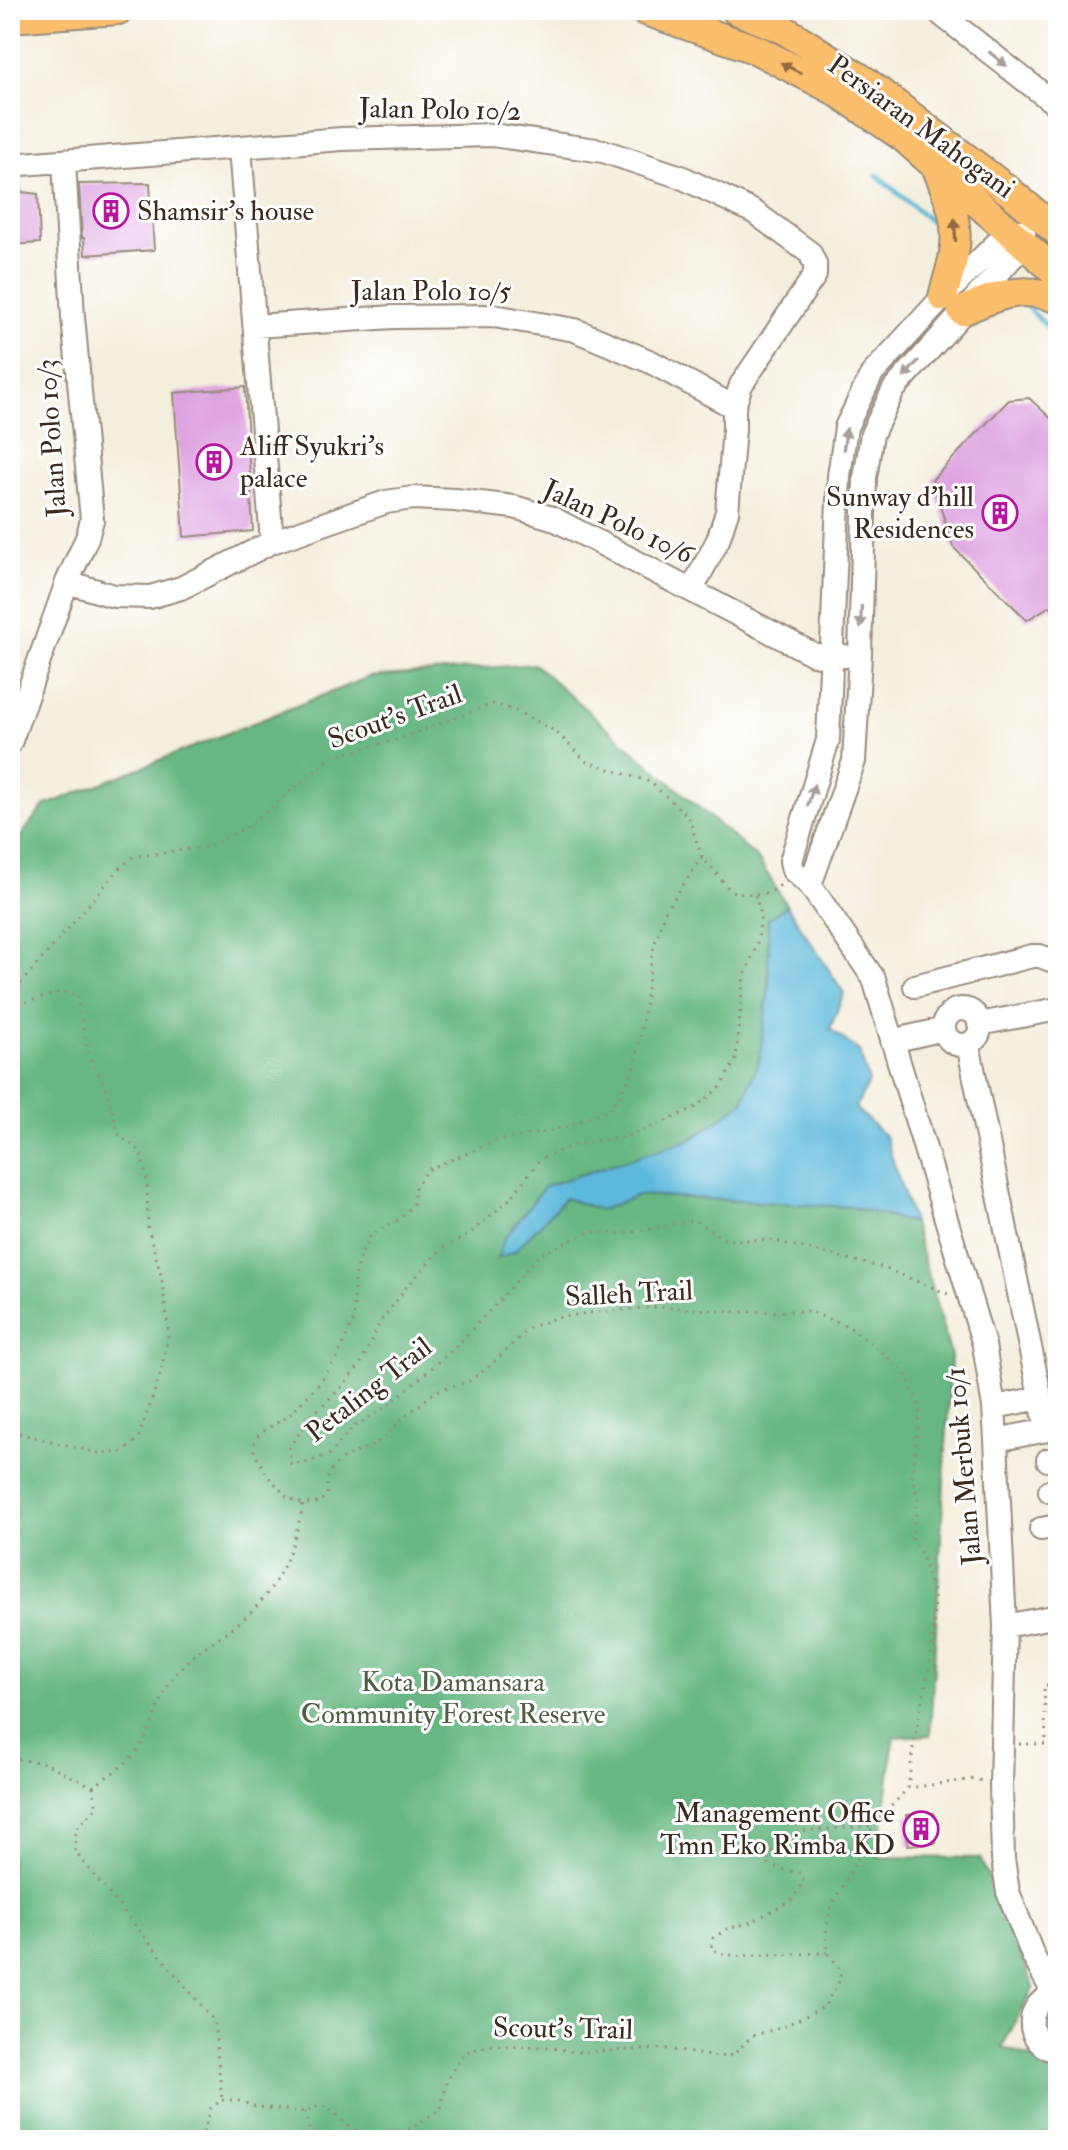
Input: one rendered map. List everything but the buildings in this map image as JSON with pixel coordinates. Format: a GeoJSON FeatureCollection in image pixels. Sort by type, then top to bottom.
{"type":"FeatureCollection","features":[{"type":"Feature","properties":{"kind":"main road"},"geometry":{"type":"LineString","coordinates":[[10,18],[118,10]]}},
{"type":"Feature","properties":{"kind":"main road","name":"Persiaran Mahogani"},"geometry":{"type":"LineString","coordinates":[[643,10],[757,50],[821,84],[903,137],[1019,235],[1058,274]]}},
{"type":"Feature","properties":{"kind":"main road","name":"Persiaran Mahogani"},"geometry":{"type":"LineString","coordinates":[[736,10],[783,29],[865,81],[1058,232]]}},
{"type":"Feature","properties":{"kind":"main road"},"geometry":{"type":"LineString","coordinates":[[934,134],[1019,235],[1058,254]]}},
{"type":"Feature","properties":{"kind":"main road"},"geometry":{"type":"LineString","coordinates":[[935,165],[951,203],[956,226],[953,304],[1030,292],[1058,299]]}},
{"type":"Feature","properties":{"kind":"street"},"geometry":{"type":"LineString","coordinates":[[939,10],[1058,106]]}},
{"type":"Feature","properties":{"kind":"street","name":"Jalan Polo 10/2"},"geometry":{"type":"LineString","coordinates":[[10,165],[342,139],[492,135],[603,151],[681,177],[754,212],[810,253],[815,264],[815,275],[741,385],[734,407],[727,512],[718,540],[692,589]]}},
{"type":"Feature","properties":{"kind":"street"},"geometry":{"type":"LineString","coordinates":[[240,148],[272,542]]}},
{"type":"Feature","properties":{"kind":"street","name":"Jalan Polo 10/3"},"geometry":{"type":"LineString","coordinates":[[10,743],[92,520],[73,317],[64,162]]}},
{"type":"Feature","properties":{"kind":"street"},"geometry":{"type":"LineString","coordinates":[[801,877],[791,861],[828,740],[822,655],[846,427],[872,374],[953,304],[1019,235]]}},
{"type":"Feature","properties":{"kind":"street"},"geometry":{"type":"LineString","coordinates":[[801,877],[854,761],[865,478],[872,434],[894,389],[953,304]]}},
{"type":"Feature","properties":{"kind":"street","name":"Jalan Polo 10/5"},"geometry":{"type":"LineString","coordinates":[[255,326],[394,317],[494,316],[575,330],[651,362],[734,407]]}},
{"type":"Feature","properties":{"kind":"street","name":"Jalan Polo 10/6"},"geometry":{"type":"LineString","coordinates":[[67,582],[114,596],[150,597],[181,588],[272,542],[386,502],[413,498],[455,500],[514,507],[552,518],[822,655]]}},
{"type":"Feature","properties":{"kind":"street"},"geometry":{"type":"LineString","coordinates":[[822,655],[860,655]]}},
{"type":"Feature","properties":{"kind":"street","name":"Jalan Merbuk 10/1"},"geometry":{"type":"LineString","coordinates":[[801,877],[874,979],[984,1345],[994,1407],[1005,1626],[1001,1785],[1003,1859],[1008,1892],[1033,1956],[1056,1994]]}},
{"type":"Feature","properties":{"kind":"street"},"geometry":{"type":"LineString","coordinates":[[915,986],[1032,956],[1058,963]]}},
{"type":"Feature","properties":{"kind":"street"},"geometry":{"type":"LineString","coordinates":[[956,976],[962,1009]]}},
{"type":"Feature","properties":{"kind":"street"},"geometry":{"type":"LineString","coordinates":[[962,1009],[973,1013],[979,1024],[978,1035],[968,1044],[958,1044],[948,1039],[944,1029],[950,1013],[962,1009]]}},
{"type":"Feature","properties":{"kind":"street"},"geometry":{"type":"LineString","coordinates":[[979,1024],[1058,1009]]}},
{"type":"Feature","properties":{"kind":"street"},"geometry":{"type":"LineString","coordinates":[[892,1041],[944,1029]]}},
{"type":"Feature","properties":{"kind":"street"},"geometry":{"type":"LineString","coordinates":[[968,1044],[1041,1398],[1053,1429],[996,1440]]}},
{"type":"Feature","properties":{"kind":"street"},"geometry":{"type":"LineString","coordinates":[[994,1407],[1041,1398]]}},
{"type":"Feature","properties":{"kind":"street"},"geometry":{"type":"LineString","coordinates":[[1005,1626],[1058,1616]]}},
{"type":"Feature","properties":{"kind":"street"},"geometry":{"type":"LineString","coordinates":[[1056,1994],[1038,2004],[1031,2021],[1036,2039],[1043,2046],[1058,2051]]}},
{"type":"Feature","properties":{"kind":"path"},"geometry":{"type":"LineString","coordinates":[[1053,10],[1058,14]]}},
{"type":"Feature","properties":{"kind":"path","name":"Scout's Trail"},"geometry":{"type":"LineString","coordinates":[[10,996],[120,868],[133,857],[210,846],[247,827],[332,757],[399,739],[492,704],[512,709],[555,731],[587,762],[650,782],[688,816],[702,857],[731,891],[755,895]]}},
{"type":"Feature","properties":{"kind":"path"},"geometry":{"type":"LineString","coordinates":[[93,1787],[134,1754],[175,1676],[202,1647],[238,1623],[258,1604],[284,1568],[303,1504],[287,1497],[268,1476],[254,1452],[255,1439],[289,1416],[337,1358],[354,1319],[354,1282],[358,1262],[371,1235],[401,1218],[413,1205],[415,1188],[427,1170],[499,1140],[565,1127],[612,1108],[634,1070],[653,950],[664,913],[702,857]]}},
{"type":"Feature","properties":{"kind":"path"},"geometry":{"type":"LineString","coordinates":[[755,895],[776,890],[801,877]]}},
{"type":"Feature","properties":{"kind":"path","name":"Petaling Trail"},"geometry":{"type":"LineString","coordinates":[[755,895],[761,915],[757,944],[743,981],[736,1059],[721,1087],[692,1110],[631,1135],[574,1145],[540,1159],[511,1198],[468,1235],[441,1249],[406,1288],[380,1322],[360,1365],[311,1416],[289,1448],[291,1464],[305,1463],[330,1454],[352,1428],[385,1408],[450,1352],[539,1255],[588,1232],[624,1234],[694,1220],[726,1240],[771,1240],[884,1268],[971,1302]]}},
{"type":"Feature","properties":{"kind":"path"},"geometry":{"type":"LineString","coordinates":[[10,1007],[60,992],[78,995],[79,1013],[91,1060],[105,1086],[119,1135],[141,1152],[147,1181],[148,1228],[161,1275],[169,1333],[159,1379],[138,1439],[123,1452],[98,1453],[10,1431]]}},
{"type":"Feature","properties":{"kind":"path","name":"Salleh Trail"},"geometry":{"type":"LineString","coordinates":[[303,1504],[319,1503],[327,1494],[327,1478],[333,1467],[346,1456],[372,1446],[436,1391],[469,1381],[490,1366],[529,1328],[555,1318],[659,1307],[741,1312],[807,1311],[848,1326],[906,1375],[920,1408],[912,1475],[918,1499],[912,1538],[922,1556],[934,1596],[932,1653],[908,1788]]}},
{"type":"Feature","properties":{"kind":"path"},"geometry":{"type":"LineString","coordinates":[[1003,1744],[1046,1744],[1044,1685],[1058,1685]]}},
{"type":"Feature","properties":{"kind":"path"},"geometry":{"type":"LineString","coordinates":[[10,1758],[45,1763],[93,1787]]}},
{"type":"Feature","properties":{"kind":"path"},"geometry":{"type":"LineString","coordinates":[[908,1788],[975,1779],[1001,1785]]}},
{"type":"Feature","properties":{"kind":"path"},"geometry":{"type":"LineString","coordinates":[[93,1787],[97,1807],[76,1829],[75,1852],[214,2021],[222,2100],[211,2108],[201,2140]]}},
{"type":"Feature","properties":{"kind":"path","name":"Scout's Trail"},"geometry":{"type":"LineString","coordinates":[[222,2100],[305,2112],[327,2106],[350,2127],[377,2138],[410,2129],[441,2109],[447,2080],[464,2053],[490,2045],[548,2047],[574,2052],[667,2049],[716,2057],[733,2055],[752,2036],[785,2026],[824,2007],[841,1978],[838,1966],[828,1953],[826,1934],[831,1907],[873,1826],[908,1788]]}},
{"type":"Feature","properties":{"kind":"path"},"geometry":{"type":"LineString","coordinates":[[828,1953],[737,1956],[719,1953],[711,1948],[713,1938],[727,1929],[749,1923],[792,1900],[804,1881],[800,1873],[766,1863],[771,1852],[799,1831],[873,1826]]}},
{"type":"Feature","properties":{"kind":"path"},"geometry":{"type":"LineString","coordinates":[[305,2112],[312,2140]]}},
{"type":"Feature","properties":{"kind":"green space","name":"Kota Damansara Community Forest Reserve"},"geometry":{"type":"Polygon","coordinates":[[[534,664],[758,859],[787,906],[768,919],[769,987],[759,1061],[742,1103],[692,1139],[545,1186],[497,1258],[515,1251],[565,1198],[601,1210],[638,1195],[852,1207],[913,1223],[951,1356],[930,1735],[894,1737],[879,1857],[980,1858],[1034,1987],[1002,2047],[1058,2067],[1058,2140],[10,2140],[10,850],[44,806],[369,677],[534,664]]]}},
{"type":"Feature","properties":{"kind":"water"},"geometry":{"type":"Polygon","coordinates":[[[787,906],[844,993],[830,1029],[859,1051],[869,1082],[855,1108],[885,1136],[913,1223],[852,1207],[638,1195],[601,1210],[565,1198],[515,1251],[497,1259],[504,1239],[545,1186],[692,1139],[742,1103],[759,1061],[769,987],[768,919],[787,906]]]}},
{"type":"Feature","properties":{"kind":"waterway"},"geometry":{"type":"LineString","coordinates":[[877,175],[930,221]]}},
{"type":"Feature","properties":{"kind":"waterway"},"geometry":{"type":"LineString","coordinates":[[1027,307],[1058,337]]}},
{"type":"Feature","properties":{"kind":"place","name":"Shamsir's house"},"geometry":{"type":"Point","coordinates":[111,211]}},
{"type":"Feature","properties":{"kind":"place","name":"Aliff Syukri's palace"},"geometry":{"type":"Point","coordinates":[214,462]}},
{"type":"Feature","properties":{"kind":"place","name":"Sunway d'hill Residences"},"geometry":{"type":"Point","coordinates":[1000,513]}},
{"type":"Feature","properties":{"kind":"place","name":"Management Office Tmn Eko Rimba KD"},"geometry":{"type":"Point","coordinates":[921,1829]}}]}
